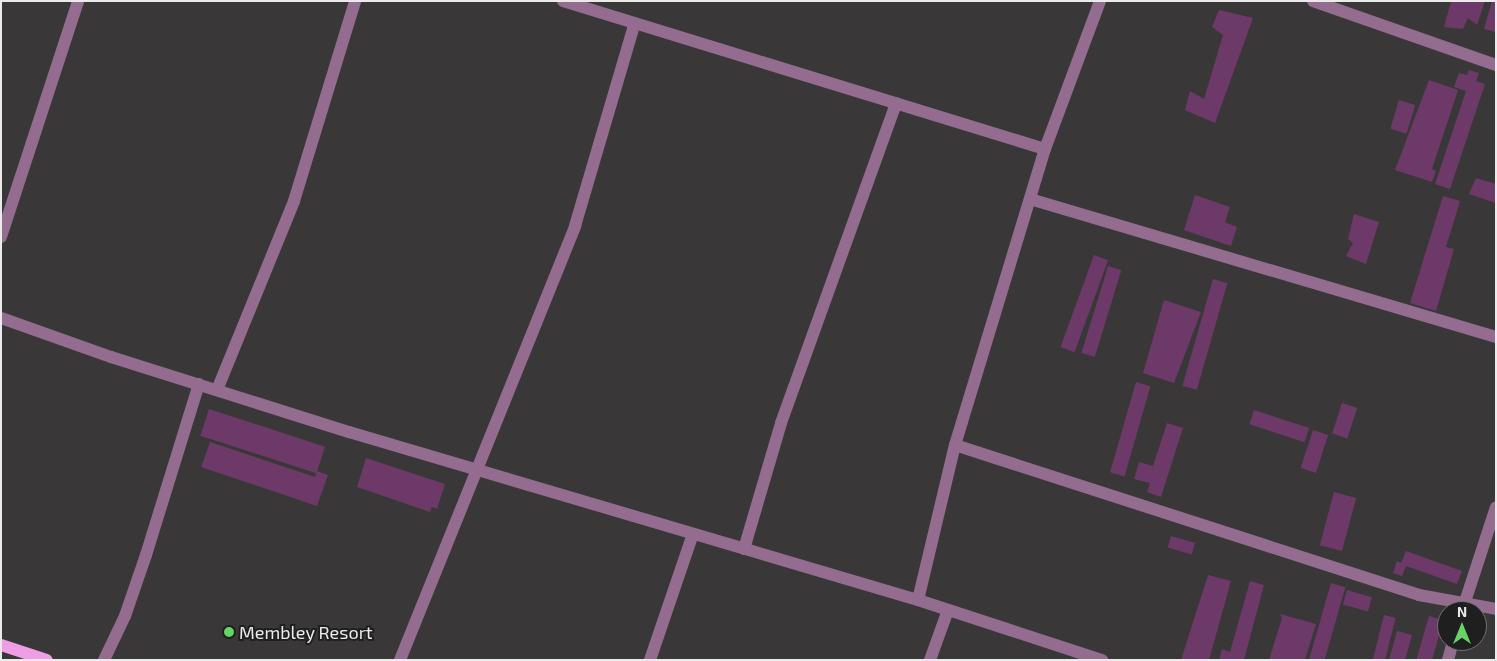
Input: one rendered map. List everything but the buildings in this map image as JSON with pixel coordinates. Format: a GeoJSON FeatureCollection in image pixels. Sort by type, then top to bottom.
{"type":"FeatureCollection","features":[{"type":"Feature","properties":{"kind":"main road"},"geometry":{"type":"LineString","coordinates":[[1,645],[47,660]]}},
{"type":"Feature","properties":{"kind":"street"},"geometry":{"type":"LineString","coordinates":[[1,237],[78,1]]}},
{"type":"Feature","properties":{"kind":"street"},"geometry":{"type":"LineString","coordinates":[[217,390],[294,201],[356,1]]}},
{"type":"Feature","properties":{"kind":"street"},"geometry":{"type":"LineString","coordinates":[[563,1],[634,25],[1045,149]]}},
{"type":"Feature","properties":{"kind":"street"},"geometry":{"type":"LineString","coordinates":[[918,600],[955,445],[1045,149],[1100,1]]}},
{"type":"Feature","properties":{"kind":"street"},"geometry":{"type":"LineString","coordinates":[[1313,1],[1496,65]]}},
{"type":"Feature","properties":{"kind":"street"},"geometry":{"type":"LineString","coordinates":[[400,660],[475,468],[575,226],[634,25]]}},
{"type":"Feature","properties":{"kind":"street"},"geometry":{"type":"LineString","coordinates":[[744,549],[781,423],[896,103]]}},
{"type":"Feature","properties":{"kind":"street"},"geometry":{"type":"LineString","coordinates":[[1030,200],[1496,337]]}},
{"type":"Feature","properties":{"kind":"street"},"geometry":{"type":"LineString","coordinates":[[1,318],[217,390],[918,600],[1102,660]]}},
{"type":"Feature","properties":{"kind":"street"},"geometry":{"type":"LineString","coordinates":[[104,660],[125,616],[146,555],[199,384]]}},
{"type":"Feature","properties":{"kind":"street"},"geometry":{"type":"LineString","coordinates":[[955,445],[1439,601]]}},
{"type":"Feature","properties":{"kind":"street"},"geometry":{"type":"LineString","coordinates":[[1464,601],[1496,507]]}},
{"type":"Feature","properties":{"kind":"street"},"geometry":{"type":"LineString","coordinates":[[650,660],[693,534]]}},
{"type":"Feature","properties":{"kind":"street"},"geometry":{"type":"LineString","coordinates":[[930,660],[948,610]]}},
{"type":"Feature","properties":{"kind":"place","name":"Membley Resort"},"geometry":{"type":"Point","coordinates":[229,632]}}]}
